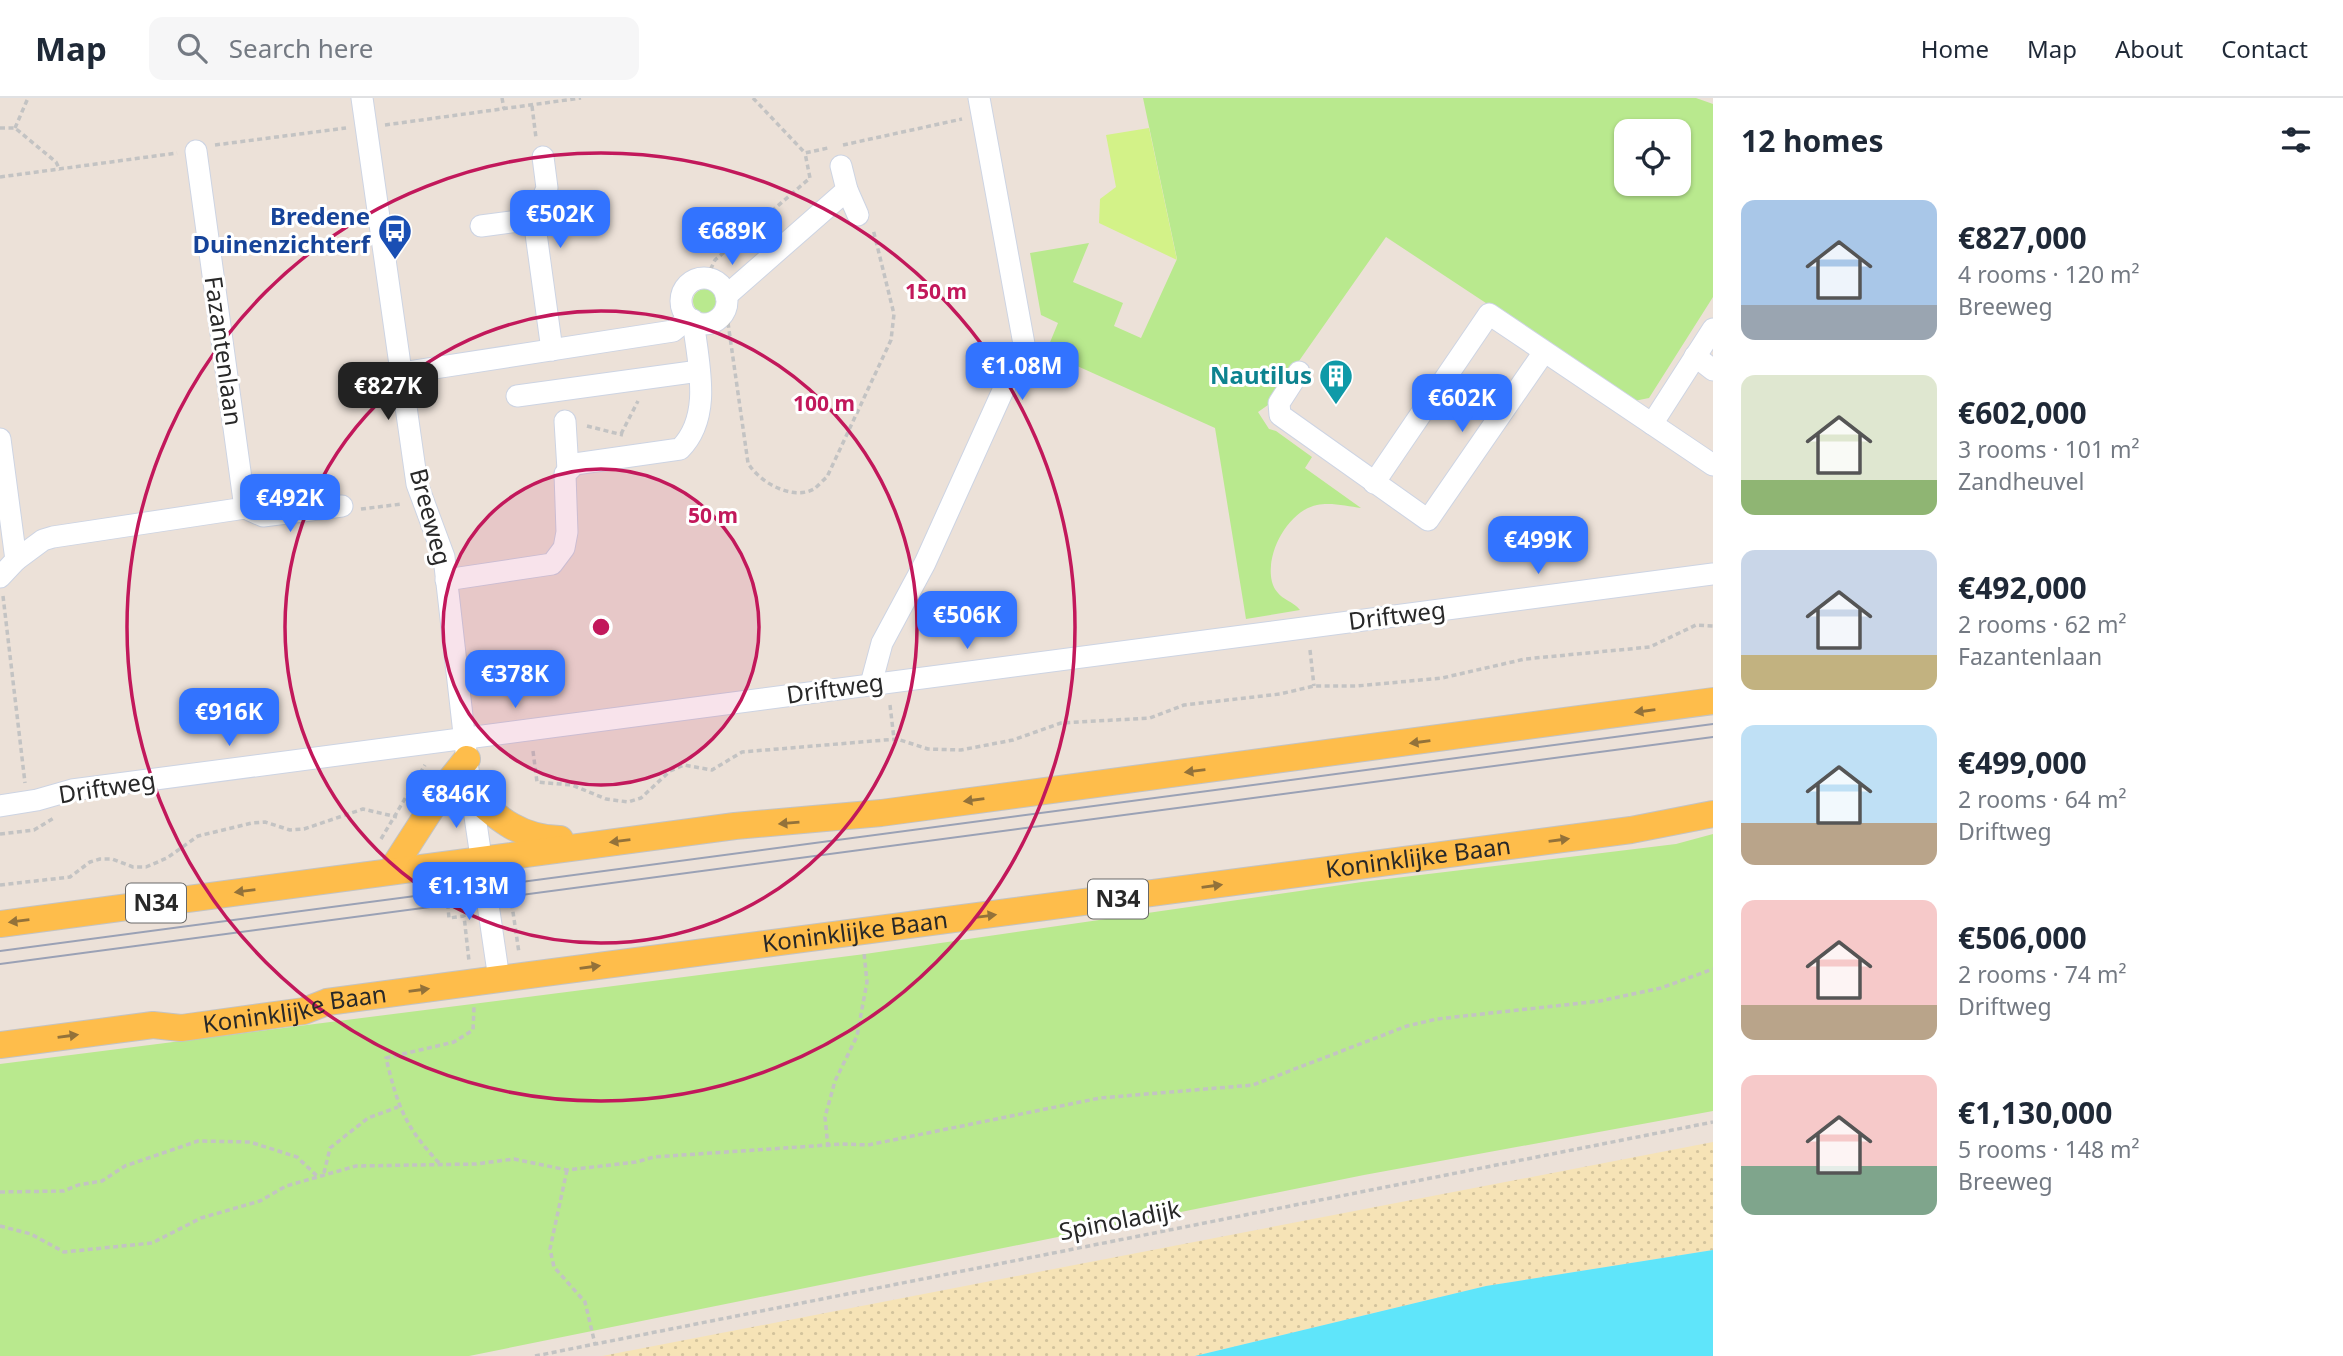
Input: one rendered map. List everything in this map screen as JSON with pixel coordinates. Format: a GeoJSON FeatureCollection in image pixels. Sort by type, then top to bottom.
{"type":"FeatureCollection","features":[{"type":"Feature","properties":{"kind":"main road","name":"N34"},"geometry":{"type":"LineString","coordinates":[[0,924],[580,846],[881,813],[1713,701]]}},
{"type":"Feature","properties":{"kind":"main road"},"geometry":{"type":"LineString","coordinates":[[391,872],[421,827],[466,749]]}},
{"type":"Feature","properties":{"kind":"main road"},"geometry":{"type":"LineString","coordinates":[[471,794],[491,813],[523,833],[542,839],[559,838],[580,846]]}},
{"type":"Feature","properties":{"kind":"main road","name":"Koninklijke Baan"},"geometry":{"type":"LineString","coordinates":[[0,1045],[153,1025],[181,1028],[304,1011],[327,1002],[1618,832],[1713,814]]}},
{"type":"Feature","properties":{"kind":"street","name":"Breeweg"},"geometry":{"type":"LineString","coordinates":[[362,98],[377,121],[402,373],[417,484],[444,557],[471,794],[499,979]]}},
{"type":"Feature","properties":{"kind":"street"},"geometry":{"type":"LineString","coordinates":[[871,684],[882,643],[930,552],[1024,344],[981,106]]}},
{"type":"Feature","properties":{"kind":"street","name":"Fazantenlaan"},"geometry":{"type":"LineString","coordinates":[[196,151],[245,509]]}},
{"type":"Feature","properties":{"kind":"street"},"geometry":{"type":"LineString","coordinates":[[543,157],[548,188],[534,219],[552,350]]}},
{"type":"Feature","properties":{"kind":"street"},"geometry":{"type":"LineString","coordinates":[[841,166],[846,190],[858,215]]}},
{"type":"Feature","properties":{"kind":"street"},"geometry":{"type":"LineString","coordinates":[[726,296],[846,190]]}},
{"type":"Feature","properties":{"kind":"street"},"geometry":{"type":"LineString","coordinates":[[481,226],[534,219]]}},
{"type":"Feature","properties":{"kind":"street"},"geometry":{"type":"LineString","coordinates":[[446,580],[552,564],[564,548],[565,474],[568,470],[575,464],[680,449],[692,438],[702,402],[691,320],[682,309],[681,297],[686,286],[695,279],[707,277],[723,285],[729,302],[721,318],[705,325],[691,320]]}},
{"type":"Feature","properties":{"kind":"street"},"geometry":{"type":"LineString","coordinates":[[1374,483],[1489,314],[1713,465]]}},
{"type":"Feature","properties":{"kind":"street"},"geometry":{"type":"LineString","coordinates":[[402,373],[673,331],[691,320]]}},
{"type":"Feature","properties":{"kind":"street"},"geometry":{"type":"LineString","coordinates":[[1652,424],[1713,329]]}},
{"type":"Feature","properties":{"kind":"street"},"geometry":{"type":"LineString","coordinates":[[1299,372],[1279,403],[1280,415],[1428,520],[1544,352]]}},
{"type":"Feature","properties":{"kind":"street"},"geometry":{"type":"LineString","coordinates":[[1695,356],[1713,370]]}},
{"type":"Feature","properties":{"kind":"street"},"geometry":{"type":"LineString","coordinates":[[517,396],[699,371]]}},
{"type":"Feature","properties":{"kind":"street"},"geometry":{"type":"LineString","coordinates":[[565,421],[568,470]]}},
{"type":"Feature","properties":{"kind":"street"},"geometry":{"type":"LineString","coordinates":[[0,439],[16,560]]}},
{"type":"Feature","properties":{"kind":"street"},"geometry":{"type":"LineString","coordinates":[[0,577],[16,560],[43,540],[53,537],[245,509],[263,516],[341,506]]}},
{"type":"Feature","properties":{"kind":"street","name":"Driftweg"},"geometry":{"type":"LineString","coordinates":[[0,806],[72,790],[466,749],[871,684],[1713,573]]}},
{"type":"Feature","properties":{"kind":"path"},"geometry":{"type":"LineString","coordinates":[[15,128],[28,98]]}},
{"type":"Feature","properties":{"kind":"path"},"geometry":{"type":"LineString","coordinates":[[502,98],[504,109]]}},
{"type":"Feature","properties":{"kind":"path"},"geometry":{"type":"LineString","coordinates":[[377,121],[531,106],[581,98]]}},
{"type":"Feature","properties":{"kind":"path"},"geometry":{"type":"LineString","coordinates":[[707,277],[715,260],[810,178],[805,153],[753,98]]}},
{"type":"Feature","properties":{"kind":"path"},"geometry":{"type":"LineString","coordinates":[[531,106],[539,154],[543,157]]}},
{"type":"Feature","properties":{"kind":"path"},"geometry":{"type":"LineString","coordinates":[[805,153],[981,106]]}},
{"type":"Feature","properties":{"kind":"path"},"geometry":{"type":"LineString","coordinates":[[0,128],[15,128],[56,162],[60,170]]}},
{"type":"Feature","properties":{"kind":"path"},"geometry":{"type":"LineString","coordinates":[[721,318],[728,323],[748,463],[755,475],[769,484],[790,491],[812,490],[827,477],[891,340],[894,314],[874,231],[858,215]]}},
{"type":"Feature","properties":{"kind":"path"},"geometry":{"type":"LineString","coordinates":[[621,434],[637,404],[645,379]]}},
{"type":"Feature","properties":{"kind":"path"},"geometry":{"type":"LineString","coordinates":[[565,421],[621,434],[633,443],[640,455]]}},
{"type":"Feature","properties":{"kind":"path"},"geometry":{"type":"LineString","coordinates":[[341,506],[362,509],[424,501]]}},
{"type":"Feature","properties":{"kind":"path"},"geometry":{"type":"LineString","coordinates":[[0,587],[27,802]]}},
{"type":"Feature","properties":{"kind":"path"},"geometry":{"type":"LineString","coordinates":[[533,751],[537,782],[572,785],[606,799],[628,802],[641,798],[670,771],[684,765],[712,770],[742,752],[894,739],[928,749],[961,750],[1013,740],[1061,723],[1150,718],[1184,705],[1280,694],[1314,687],[1442,678],[1525,659],[1650,647],[1696,625],[1713,626]]}},
{"type":"Feature","properties":{"kind":"path"},"geometry":{"type":"LineString","coordinates":[[1310,650],[1314,687]]}},
{"type":"Feature","properties":{"kind":"path"},"geometry":{"type":"LineString","coordinates":[[890,705],[894,739]]}},
{"type":"Feature","properties":{"kind":"path"},"geometry":{"type":"LineString","coordinates":[[379,843],[425,765],[411,767]]}},
{"type":"Feature","properties":{"kind":"path"},"geometry":{"type":"LineString","coordinates":[[0,885],[70,877],[90,862],[100,859],[112,859],[133,867],[146,867],[167,858],[198,836],[252,823],[265,822],[289,830],[304,829],[363,809],[395,816],[421,827]]}},
{"type":"Feature","properties":{"kind":"path"},"geometry":{"type":"LineString","coordinates":[[0,834],[34,830],[61,815]]}},
{"type":"Feature","properties":{"kind":"path"},"geometry":{"type":"LineString","coordinates":[[433,866],[435,886],[445,885],[449,918],[464,916],[473,1030],[454,1042],[386,1058],[398,1107],[421,1143],[439,1163]]}},
{"type":"Feature","properties":{"kind":"path"},"geometry":{"type":"LineString","coordinates":[[828,1147],[825,1117],[835,1081],[856,1036],[867,982],[862,932]]}},
{"type":"Feature","properties":{"kind":"path"},"geometry":{"type":"LineString","coordinates":[[0,1226],[31,1234],[64,1252],[152,1243],[201,1218],[260,1201],[286,1186],[324,1173],[356,1166],[476,1164],[514,1159],[567,1170],[636,1162],[654,1157],[869,1145],[1100,1098],[1253,1085],[1407,1026],[1437,1019],[1600,1001],[1661,988],[1713,969]]}},
{"type":"Feature","properties":{"kind":"path"},"geometry":{"type":"LineString","coordinates":[[324,1173],[330,1148],[368,1118],[398,1107]]}},
{"type":"Feature","properties":{"kind":"path","name":"Spinoladijk"},"geometry":{"type":"LineString","coordinates":[[535,1356],[1713,1122]]}},
{"type":"Feature","properties":{"kind":"path"},"geometry":{"type":"LineString","coordinates":[[0,1192],[64,1191],[78,1185],[102,1181],[125,1166],[198,1141],[250,1142],[297,1157],[317,1176]]}},
{"type":"Feature","properties":{"kind":"path"},"geometry":{"type":"LineString","coordinates":[[567,1170],[550,1249],[554,1267],[584,1302],[594,1344]]}},
{"type":"Feature","properties":{"kind":"green space"},"geometry":{"type":"Polygon","coordinates":[[[1143,98],[1696,98],[1713,104],[1713,297],[1649,398],[1634,401],[1386,237],[1268,405],[1258,412],[1269,429],[1276,431],[1312,457],[1305,468],[1361,508],[1317,505],[1296,516],[1280,537],[1271,562],[1273,585],[1279,594],[1300,610],[1246,619],[1215,428],[1046,352],[1058,323],[1041,315],[1030,253],[1089,243],[1073,282],[1123,303],[1114,326],[1141,338],[1177,259],[1143,98]]]}},
{"type":"Feature","properties":{"kind":"green space"},"geometry":{"type":"Polygon","coordinates":[[[1149,128],[1177,260],[1099,223],[1100,199],[1116,187],[1106,135],[1149,128]]]}},
{"type":"Feature","properties":{"kind":"green space"},"geometry":{"type":"Polygon","coordinates":[[[705,289],[714,292],[717,301],[714,310],[705,313],[696,310],[693,301],[696,292],[705,289]]]}},
{"type":"Feature","properties":{"kind":"green space"},"geometry":{"type":"Polygon","coordinates":[[[1713,834],[1713,1111],[1364,1175],[469,1356],[0,1356],[0,1064],[865,954],[1362,882],[1676,844],[1713,834]]]}},
{"type":"Feature","properties":{"kind":"sand"},"geometry":{"type":"Polygon","coordinates":[[[1713,1142],[1713,1250],[1486,1286],[1195,1356],[602,1356],[1713,1142]]]}},
{"type":"Feature","properties":{"kind":"water"},"geometry":{"type":"Polygon","coordinates":[[[1713,1250],[1713,1356],[1195,1356],[1486,1286],[1713,1250]]]}},
{"type":"Feature","properties":{"kind":"tram line"},"geometry":{"type":"LineString","coordinates":[[0,951],[1713,724]]}},
{"type":"Feature","properties":{"kind":"tram line"},"geometry":{"type":"LineString","coordinates":[[0,964],[1713,737]]}},
{"type":"Feature","properties":{"kind":"place","name":"Bredene Duinenzichterf"},"geometry":{"type":"Point","coordinates":[395,261]}},
{"type":"Feature","properties":{"kind":"place","name":"Nautilus"},"geometry":{"type":"Point","coordinates":[1336,406]}}]}
